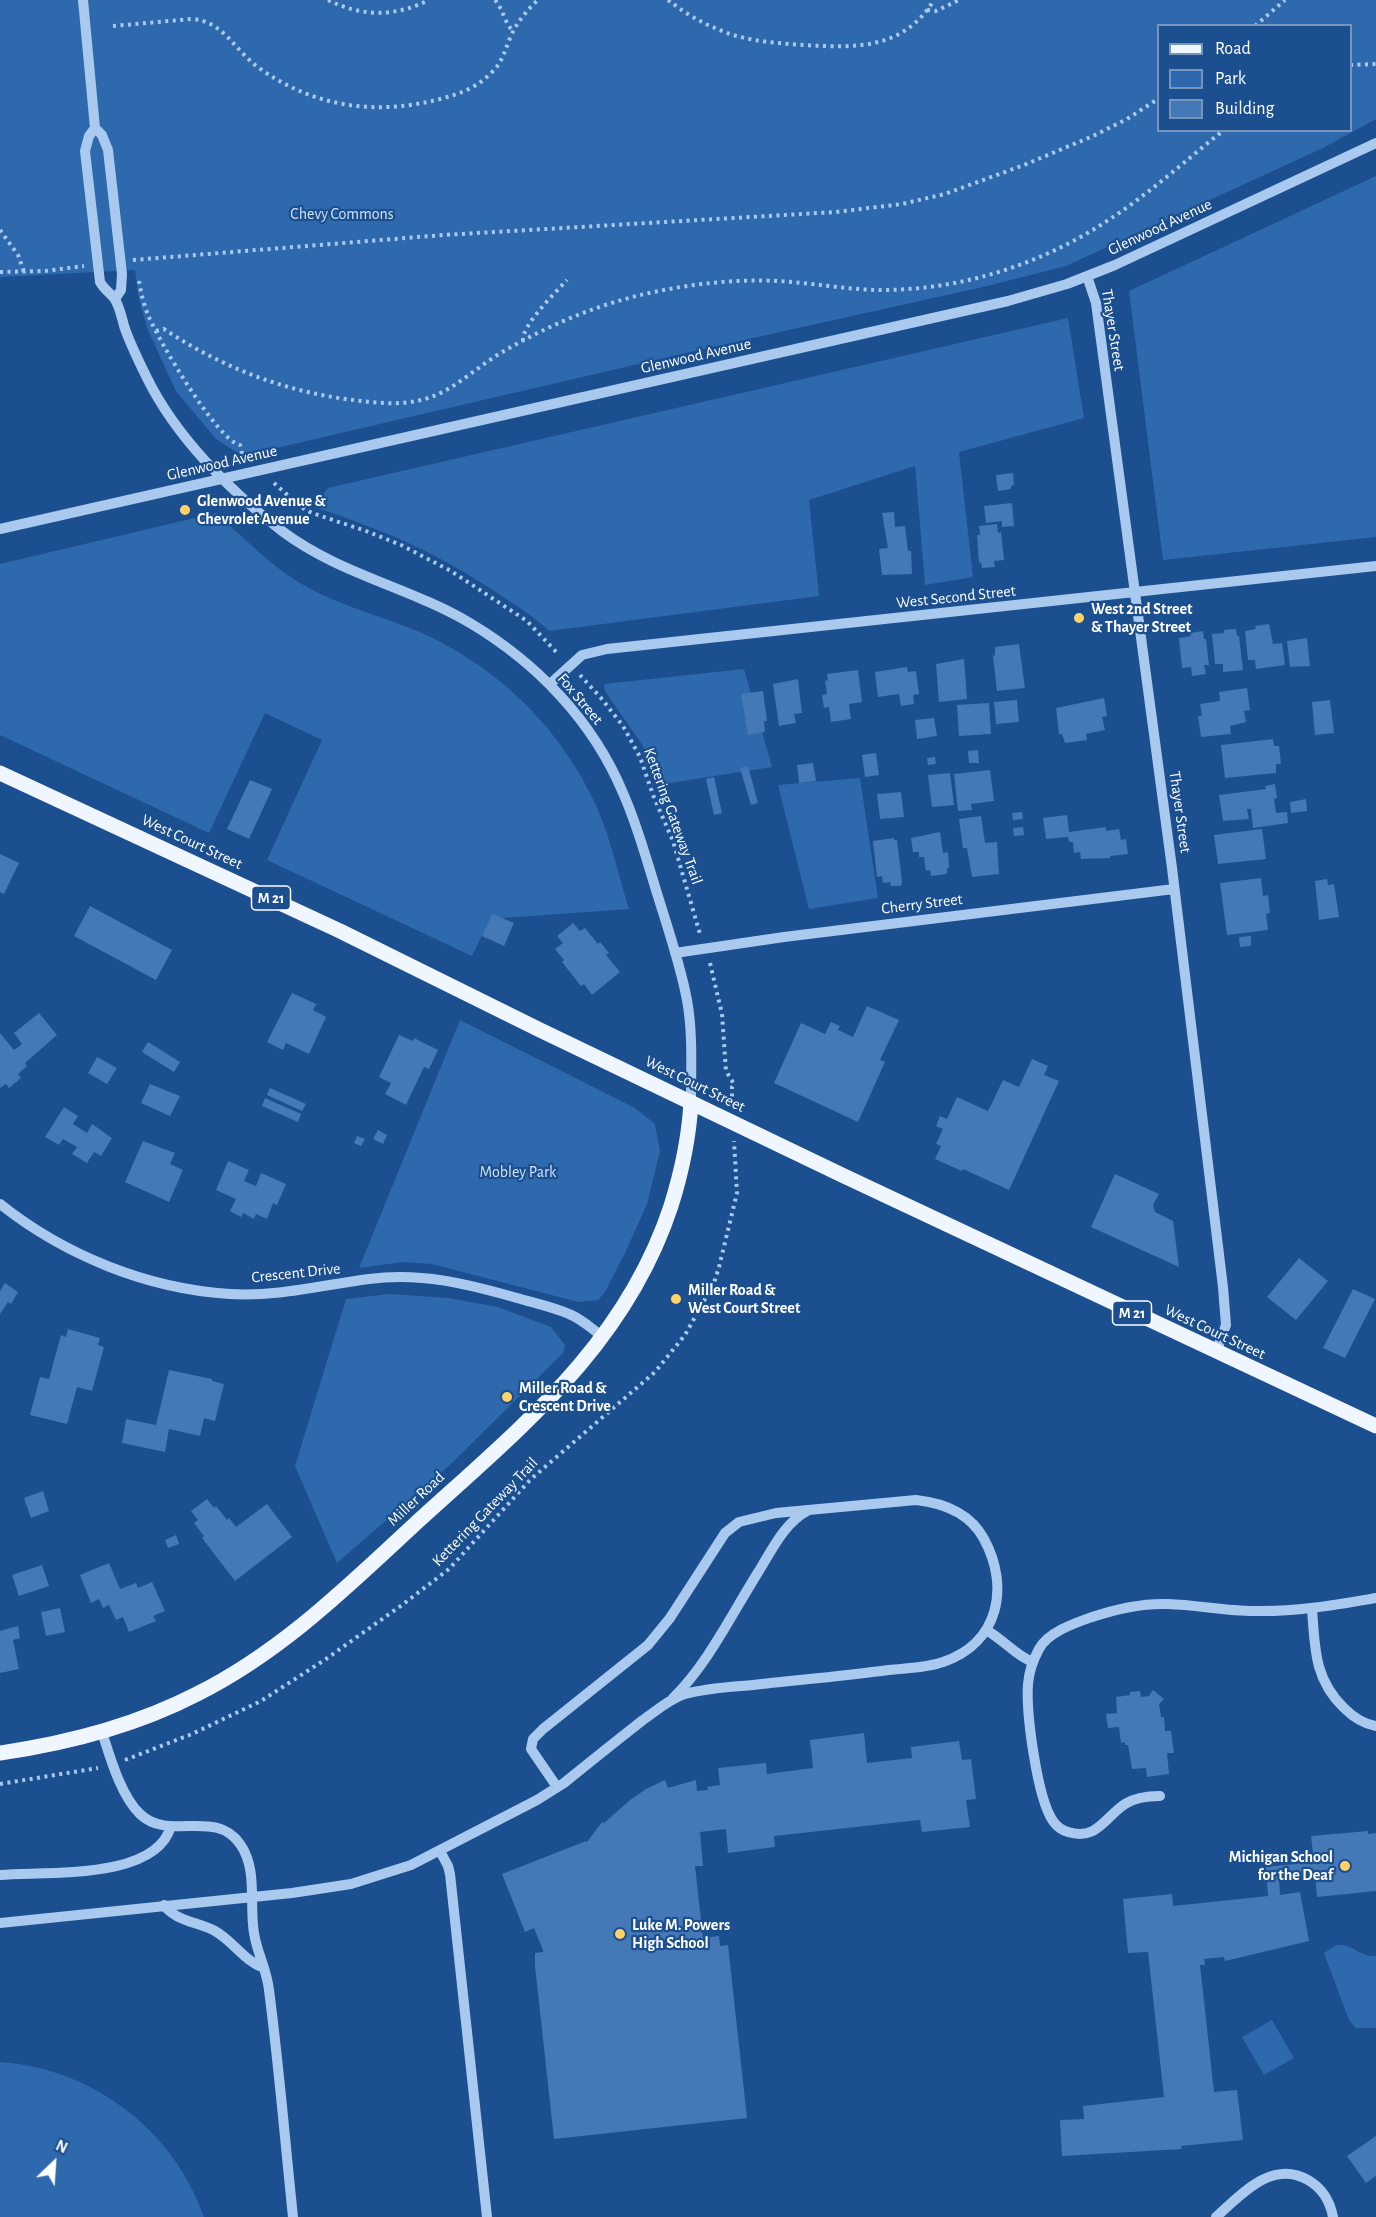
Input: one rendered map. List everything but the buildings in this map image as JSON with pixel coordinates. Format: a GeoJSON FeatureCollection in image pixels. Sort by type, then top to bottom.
{"type":"FeatureCollection","features":[{"type":"Feature","properties":{"kind":"main road","name":"West Court Street"},"geometry":{"type":"LineString","coordinates":[[0,773],[340,931],[521,1021],[1376,1426]]}},
{"type":"Feature","properties":{"kind":"main road","name":"Miller Road"},"geometry":{"type":"LineString","coordinates":[[0,1753],[54,1744],[102,1732],[153,1714],[198,1694],[246,1666],[301,1627],[524,1424],[571,1376],[603,1337],[639,1282],[659,1238],[684,1161],[691,1102]]}},
{"type":"Feature","properties":{"kind":"street"},"geometry":{"type":"LineString","coordinates":[[83,0],[95,128],[102,135],[108,150],[122,274],[122,287],[115,299]]}},
{"type":"Feature","properties":{"kind":"street","name":"Fox Street"},"geometry":{"type":"LineString","coordinates":[[95,128],[85,146],[94,246],[100,282],[107,293],[115,299],[137,357],[161,405],[185,439],[269,520],[312,551],[349,570],[455,614],[509,649],[550,684],[593,737],[619,783],[632,815],[675,952],[685,990],[689,1019],[691,1102]]}},
{"type":"Feature","properties":{"kind":"street","name":"Glenwood Avenue"},"geometry":{"type":"LineString","coordinates":[[0,529],[1008,301],[1088,276],[1376,143]]}},
{"type":"Feature","properties":{"kind":"street","name":"Thayer Street"},"geometry":{"type":"LineString","coordinates":[[1088,276],[1095,303],[1136,592],[1226,1309],[1225,1331],[1216,1352]]}},
{"type":"Feature","properties":{"kind":"street","name":"West Second Street"},"geometry":{"type":"LineString","coordinates":[[550,684],[582,655],[600,650],[1376,566]]}},
{"type":"Feature","properties":{"kind":"street","name":"Cherry Street"},"geometry":{"type":"LineString","coordinates":[[675,952],[1174,889]]}},
{"type":"Feature","properties":{"kind":"street","name":"Crescent Drive"},"geometry":{"type":"LineString","coordinates":[[0,1204],[42,1232],[89,1257],[133,1275],[172,1286],[230,1294],[258,1294],[306,1290],[386,1277],[437,1279],[568,1313],[603,1337]]}},
{"type":"Feature","properties":{"kind":"street"},"geometry":{"type":"LineString","coordinates":[[0,1923],[252,1897],[351,1884],[411,1865],[520,1809],[557,1787],[671,1700],[682,1695],[936,1665],[961,1654],[986,1630],[996,1608],[997,1582],[984,1538],[966,1517],[944,1505],[916,1500],[816,1508],[760,1515],[739,1522],[725,1533],[670,1618],[648,1645],[537,1735],[531,1749],[557,1787]]}},
{"type":"Feature","properties":{"kind":"street"},"geometry":{"type":"LineString","coordinates":[[671,1700],[703,1660],[783,1534],[799,1516],[816,1508]]}},
{"type":"Feature","properties":{"kind":"street"},"geometry":{"type":"LineString","coordinates":[[1160,1796],[1140,1797],[1127,1803],[1103,1825],[1092,1831],[1071,1833],[1055,1824],[1046,1807],[1032,1745],[1028,1691],[1033,1662],[1041,1645],[1051,1637],[1094,1616],[1128,1608],[1167,1604],[1251,1611],[1312,1609],[1376,1598]]}},
{"type":"Feature","properties":{"kind":"street"},"geometry":{"type":"LineString","coordinates":[[1312,1609],[1317,1659],[1326,1686],[1349,1713],[1376,1726]]}},
{"type":"Feature","properties":{"kind":"street"},"geometry":{"type":"LineString","coordinates":[[986,1630],[1003,1640],[1023,1658],[1033,1662]]}},
{"type":"Feature","properties":{"kind":"street"},"geometry":{"type":"LineString","coordinates":[[102,1732],[113,1767],[134,1806],[146,1818],[171,1827],[206,1825],[217,1827],[230,1833],[240,1844],[247,1858],[254,1934],[269,1990],[293,2217]]}},
{"type":"Feature","properties":{"kind":"street"},"geometry":{"type":"LineString","coordinates":[[0,1875],[107,1868],[128,1864],[147,1855],[162,1842],[171,1827]]}},
{"type":"Feature","properties":{"kind":"street"},"geometry":{"type":"LineString","coordinates":[[440,1851],[450,1874],[487,2217]]}},
{"type":"Feature","properties":{"kind":"street"},"geometry":{"type":"LineString","coordinates":[[164,1905],[173,1914],[221,1934],[250,1960],[264,1968]]}},
{"type":"Feature","properties":{"kind":"street"},"geometry":{"type":"LineString","coordinates":[[1216,2217],[1257,2183],[1273,2175],[1285,2173],[1299,2176],[1319,2188],[1328,2201],[1334,2217]]}},
{"type":"Feature","properties":{"kind":"path"},"geometry":{"type":"LineString","coordinates":[[328,0],[356,12],[374,13],[403,10],[429,0]]}},
{"type":"Feature","properties":{"kind":"path"},"geometry":{"type":"LineString","coordinates":[[495,0],[513,32]]}},
{"type":"Feature","properties":{"kind":"path"},"geometry":{"type":"LineString","coordinates":[[113,26],[191,19],[208,22],[220,29],[257,66],[285,84],[338,104],[381,109],[431,101],[469,90],[494,71],[502,59],[513,32],[523,16],[538,0]]}},
{"type":"Feature","properties":{"kind":"path"},"geometry":{"type":"LineString","coordinates":[[668,0],[696,19],[730,34],[775,44],[817,46],[865,46],[884,41],[913,25],[934,0]]}},
{"type":"Feature","properties":{"kind":"path"},"geometry":{"type":"LineString","coordinates":[[927,10],[936,11],[959,0]]}},
{"type":"Feature","properties":{"kind":"path"},"geometry":{"type":"LineString","coordinates":[[1257,24],[1285,0]]}},
{"type":"Feature","properties":{"kind":"path"},"geometry":{"type":"LineString","coordinates":[[1352,65],[1376,64]]}},
{"type":"Feature","properties":{"kind":"path"},"geometry":{"type":"LineString","coordinates":[[242,454],[240,445],[231,441],[186,383],[156,331],[145,306],[134,260],[433,236],[769,216],[902,204],[945,194],[1024,165],[1093,136],[1127,119],[1157,100]]}},
{"type":"Feature","properties":{"kind":"path"},"geometry":{"type":"LineString","coordinates":[[156,331],[164,329],[227,364],[297,390],[344,399],[393,403],[415,402],[440,393],[523,341],[593,309],[631,297],[678,287],[718,282],[767,281],[847,288],[905,289],[951,283],[1005,270],[1063,246],[1112,218],[1221,132]]}},
{"type":"Feature","properties":{"kind":"path"},"geometry":{"type":"LineString","coordinates":[[0,230],[14,247],[24,272]]}},
{"type":"Feature","properties":{"kind":"path"},"geometry":{"type":"LineString","coordinates":[[0,272],[45,271],[86,266]]}},
{"type":"Feature","properties":{"kind":"path"},"geometry":{"type":"LineString","coordinates":[[523,341],[523,333],[527,326],[567,280]]}},
{"type":"Feature","properties":{"kind":"path"},"geometry":{"type":"LineString","coordinates":[[298,504],[323,518],[401,545],[442,566],[519,615],[550,645]]}},
{"type":"Feature","properties":{"kind":"path","name":"Kettering Gateway Trail"},"geometry":{"type":"LineString","coordinates":[[589,684],[623,726],[640,757],[651,790],[673,841],[700,933]]}},
{"type":"Feature","properties":{"kind":"path"},"geometry":{"type":"LineString","coordinates":[[711,964],[722,1014],[726,1071],[734,1084],[732,1088]]}},
{"type":"Feature","properties":{"kind":"path","name":"Kettering Gateway Trail"},"geometry":{"type":"LineString","coordinates":[[122,1761],[192,1734],[261,1701],[326,1659],[402,1605],[449,1569],[531,1479],[648,1380],[666,1362],[685,1335],[716,1277],[735,1202],[735,1166]]}},
{"type":"Feature","properties":{"kind":"path"},"geometry":{"type":"LineString","coordinates":[[0,1784],[101,1767]]}},
{"type":"Feature","properties":{"kind":"green space","name":"Chevy Commons"},"geometry":{"type":"Polygon","coordinates":[[[0,0],[1376,0],[1376,119],[1323,148],[1066,266],[983,287],[255,453],[236,452],[216,439],[176,391],[147,328],[139,299],[135,270],[0,277],[0,0]]]}},
{"type":"Feature","properties":{"kind":"green space"},"geometry":{"type":"Polygon","coordinates":[[[1376,176],[1376,537],[1163,560],[1129,291],[1376,176]]]}},
{"type":"Feature","properties":{"kind":"green space"},"geometry":{"type":"Polygon","coordinates":[[[1068,318],[1084,418],[959,452],[973,577],[925,585],[915,466],[809,500],[819,596],[549,631],[511,602],[431,554],[364,524],[314,507],[328,488],[1068,318]]]}},
{"type":"Feature","properties":{"kind":"green space"},"geometry":{"type":"Polygon","coordinates":[[[216,513],[292,578],[323,595],[422,633],[449,646],[498,679],[520,699],[559,743],[590,793],[608,836],[629,909],[490,919],[472,956],[267,860],[322,740],[265,713],[209,833],[0,735],[0,564],[216,513]]]}},
{"type":"Feature","properties":{"kind":"green space"},"geometry":{"type":"Polygon","coordinates":[[[744,669],[772,767],[664,784],[645,749],[605,691],[604,684],[744,669]]]}},
{"type":"Feature","properties":{"kind":"green space"},"geometry":{"type":"Polygon","coordinates":[[[860,778],[878,898],[809,909],[778,785],[860,778]]]}},
{"type":"Feature","properties":{"kind":"green space","name":"Mobley Park"},"geometry":{"type":"Polygon","coordinates":[[[460,1020],[635,1108],[655,1124],[660,1151],[647,1204],[626,1251],[605,1292],[598,1300],[578,1302],[432,1264],[403,1262],[359,1268],[460,1020]]]}},
{"type":"Feature","properties":{"kind":"green space"},"geometry":{"type":"Polygon","coordinates":[[[389,1294],[448,1298],[498,1307],[551,1327],[565,1345],[563,1353],[451,1464],[337,1563],[295,1466],[346,1299],[389,1294]]]}},
{"type":"Feature","properties":{"kind":"green space"},"geometry":{"type":"Polygon","coordinates":[[[1336,1945],[1347,1946],[1365,1955],[1376,1956],[1376,2028],[1356,2028],[1349,2020],[1324,1953],[1336,1945]]]}},
{"type":"Feature","properties":{"kind":"green space"},"geometry":{"type":"Polygon","coordinates":[[[1272,2020],[1294,2058],[1264,2075],[1242,2037],[1272,2020]]]}},
{"type":"Feature","properties":{"kind":"green space"},"geometry":{"type":"Polygon","coordinates":[[[0,2062],[34,2067],[66,2077],[97,2091],[125,2109],[151,2131],[172,2157],[190,2186],[204,2217],[0,2217],[0,2062]]]}},
{"type":"Feature","properties":{"kind":"place","name":"Glenwood Avenue & Chevrolet Avenue"},"geometry":{"type":"Point","coordinates":[185,510]}},
{"type":"Feature","properties":{"kind":"place","name":"West 2nd Street & Thayer Street"},"geometry":{"type":"Point","coordinates":[1079,618]}},
{"type":"Feature","properties":{"kind":"place","name":"Miller Road & West Court Street"},"geometry":{"type":"Point","coordinates":[676,1299]}},
{"type":"Feature","properties":{"kind":"place","name":"Miller Road & Crescent Drive"},"geometry":{"type":"Point","coordinates":[507,1397]}},
{"type":"Feature","properties":{"kind":"place","name":"Michigan School for the Deaf"},"geometry":{"type":"Point","coordinates":[1345,1866]}},
{"type":"Feature","properties":{"kind":"place","name":"Luke M. Powers High School"},"geometry":{"type":"Point","coordinates":[620,1934]}}]}
